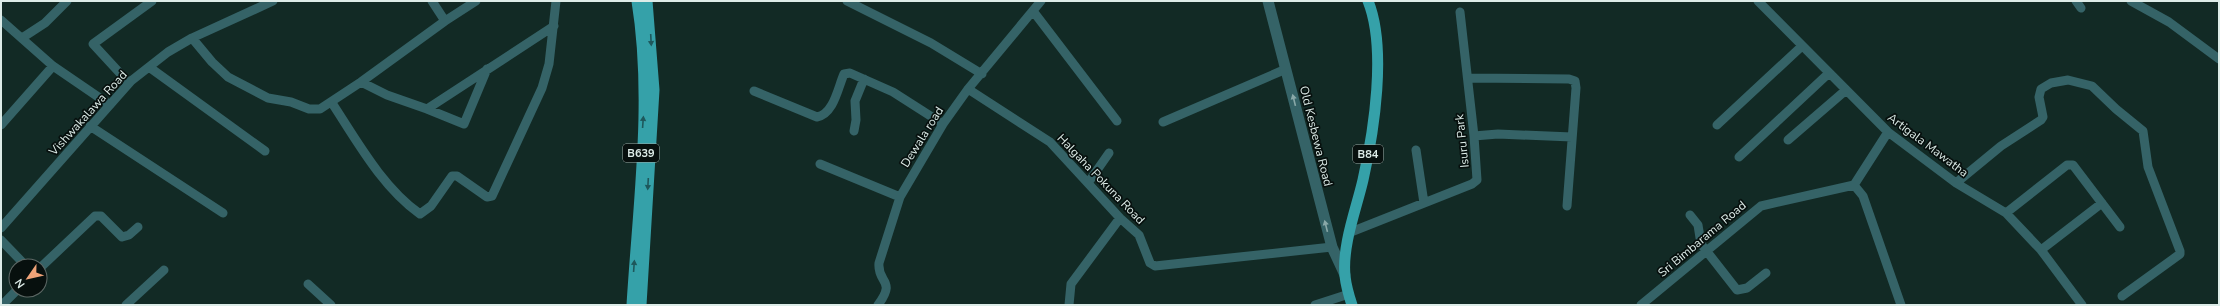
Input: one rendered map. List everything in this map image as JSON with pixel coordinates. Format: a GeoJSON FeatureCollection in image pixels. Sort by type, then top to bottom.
{"type":"FeatureCollection","features":[{"type":"Feature","properties":{"kind":"main road","name":"B639"},"geometry":{"type":"LineString","coordinates":[[632,305],[644,115],[641,25],[637,1]]}},
{"type":"Feature","properties":{"kind":"main road","name":"B639"},"geometry":{"type":"LineString","coordinates":[[641,305],[654,90],[647,1]]}},
{"type":"Feature","properties":{"kind":"main road","name":"B84"},"geometry":{"type":"LineString","coordinates":[[1352,305],[1345,276],[1346,257],[1363,179],[1372,126],[1378,58],[1374,15],[1368,1]]}},
{"type":"Feature","properties":{"kind":"street"},"geometry":{"type":"LineString","coordinates":[[22,38],[45,23],[67,1]]}},
{"type":"Feature","properties":{"kind":"street"},"geometry":{"type":"LineString","coordinates":[[129,84],[93,44],[152,1]]}},
{"type":"Feature","properties":{"kind":"street","name":"Vishwakalawa Road"},"geometry":{"type":"LineString","coordinates":[[1,228],[90,126],[129,84],[149,67],[168,52],[192,38],[273,1]]}},
{"type":"Feature","properties":{"kind":"street"},"geometry":{"type":"LineString","coordinates":[[432,1],[445,20]]}},
{"type":"Feature","properties":{"kind":"street"},"geometry":{"type":"LineString","coordinates":[[192,38],[212,62],[228,77],[268,98],[291,102],[309,109],[320,109],[332,103],[445,20],[476,1]]}},
{"type":"Feature","properties":{"kind":"street"},"geometry":{"type":"LineString","coordinates":[[332,103],[377,169],[409,206],[420,214],[431,206],[452,176],[457,176],[487,197],[492,196],[542,88],[549,64],[556,1]]}},
{"type":"Feature","properties":{"kind":"street"},"geometry":{"type":"LineString","coordinates":[[847,1],[931,43],[982,74]]}},
{"type":"Feature","properties":{"kind":"street","name":"Dewala road"},"geometry":{"type":"LineString","coordinates":[[878,305],[886,293],[887,288],[879,268],[879,263],[900,197],[943,124],[968,89],[1041,1]]}},
{"type":"Feature","properties":{"kind":"street","name":"Old Kesbewa Road"},"geometry":{"type":"LineString","coordinates":[[1268,1],[1332,247],[1345,276]]}},
{"type":"Feature","properties":{"kind":"street","name":"Artigala Mawatha"},"geometry":{"type":"LineString","coordinates":[[1758,1],[1888,132],[1956,183],[2006,213],[2041,250],[2082,305]]}},
{"type":"Feature","properties":{"kind":"street"},"geometry":{"type":"LineString","coordinates":[[2131,1],[2169,22],[2219,59]]}},
{"type":"Feature","properties":{"kind":"street"},"geometry":{"type":"LineString","coordinates":[[1033,11],[1117,121]]}},
{"type":"Feature","properties":{"kind":"street","name":"Isuru Park"},"geometry":{"type":"LineString","coordinates":[[1351,232],[1472,184],[1477,180],[1474,136],[1460,12]]}},
{"type":"Feature","properties":{"kind":"street"},"geometry":{"type":"LineString","coordinates":[[1,20],[53,66],[110,105]]}},
{"type":"Feature","properties":{"kind":"street"},"geometry":{"type":"LineString","coordinates":[[427,109],[554,26]]}},
{"type":"Feature","properties":{"kind":"street"},"geometry":{"type":"LineString","coordinates":[[1717,124],[1802,46]]}},
{"type":"Feature","properties":{"kind":"street"},"geometry":{"type":"LineString","coordinates":[[1,125],[53,66]]}},
{"type":"Feature","properties":{"kind":"street"},"geometry":{"type":"LineString","coordinates":[[149,67],[265,151]]}},
{"type":"Feature","properties":{"kind":"street"},"geometry":{"type":"LineString","coordinates":[[361,82],[387,95],[427,109],[466,126],[487,69]]}},
{"type":"Feature","properties":{"kind":"street"},"geometry":{"type":"LineString","coordinates":[[1163,122],[1286,69]]}},
{"type":"Feature","properties":{"kind":"street"},"geometry":{"type":"LineString","coordinates":[[754,91],[817,117],[825,113],[833,102],[844,74],[850,73],[892,92],[943,124]]}},
{"type":"Feature","properties":{"kind":"street"},"geometry":{"type":"LineString","coordinates":[[1738,157],[1829,73]]}},
{"type":"Feature","properties":{"kind":"street"},"geometry":{"type":"LineString","coordinates":[[1468,78],[1572,80],[1576,84],[1567,206]]}},
{"type":"Feature","properties":{"kind":"street"},"geometry":{"type":"LineString","coordinates":[[854,131],[856,120],[855,101],[864,79]]}},
{"type":"Feature","properties":{"kind":"street"},"geometry":{"type":"LineString","coordinates":[[1956,183],[2001,146],[2043,117],[2039,97],[2041,89],[2051,83],[2068,80],[2096,88],[2116,109],[2143,131],[2148,167],[2180,251],[2180,254],[2122,296]]}},
{"type":"Feature","properties":{"kind":"street","name":"Halgaha Pokuna Road"},"geometry":{"type":"LineString","coordinates":[[968,89],[1050,142],[1120,218],[1139,235],[1150,263],[1155,266],[1332,247]]}},
{"type":"Feature","properties":{"kind":"street"},"geometry":{"type":"LineString","coordinates":[[1788,140],[1846,90]]}},
{"type":"Feature","properties":{"kind":"street"},"geometry":{"type":"LineString","coordinates":[[90,126],[223,212]]}},
{"type":"Feature","properties":{"kind":"street"},"geometry":{"type":"LineString","coordinates":[[1888,132],[1854,186],[1863,196],[1901,305]]}},
{"type":"Feature","properties":{"kind":"street"},"geometry":{"type":"LineString","coordinates":[[1474,136],[1492,134],[1572,137]]}},
{"type":"Feature","properties":{"kind":"street"},"geometry":{"type":"LineString","coordinates":[[1416,150],[1424,203]]}},
{"type":"Feature","properties":{"kind":"street"},"geometry":{"type":"LineString","coordinates":[[1088,183],[1109,153]]}},
{"type":"Feature","properties":{"kind":"street"},"geometry":{"type":"LineString","coordinates":[[820,164],[900,197]]}},
{"type":"Feature","properties":{"kind":"street"},"geometry":{"type":"LineString","coordinates":[[2006,213],[2070,165],[2074,165],[2120,227]]}},
{"type":"Feature","properties":{"kind":"street","name":"Sri Bimbarama Road"},"geometry":{"type":"LineString","coordinates":[[1641,305],[1761,206],[1854,186]]}},
{"type":"Feature","properties":{"kind":"street"},"geometry":{"type":"LineString","coordinates":[[2041,250],[2102,203]]}},
{"type":"Feature","properties":{"kind":"street"},"geometry":{"type":"LineString","coordinates":[[1690,215],[1698,225],[1701,244],[1737,290],[1747,288],[1766,273]]}},
{"type":"Feature","properties":{"kind":"street"},"geometry":{"type":"LineString","coordinates":[[48,260],[95,216],[101,216],[122,237],[129,236],[138,227]]}},
{"type":"Feature","properties":{"kind":"street"},"geometry":{"type":"LineString","coordinates":[[1069,305],[1071,284],[1120,218]]}},
{"type":"Feature","properties":{"kind":"street"},"geometry":{"type":"LineString","coordinates":[[1,240],[18,258]]}},
{"type":"Feature","properties":{"kind":"street"},"geometry":{"type":"LineString","coordinates":[[126,305],[164,270]]}},
{"type":"Feature","properties":{"kind":"street"},"geometry":{"type":"LineString","coordinates":[[308,284],[331,305]]}},
{"type":"Feature","properties":{"kind":"street"},"geometry":{"type":"LineString","coordinates":[[1314,305],[1349,294]]}}]}
